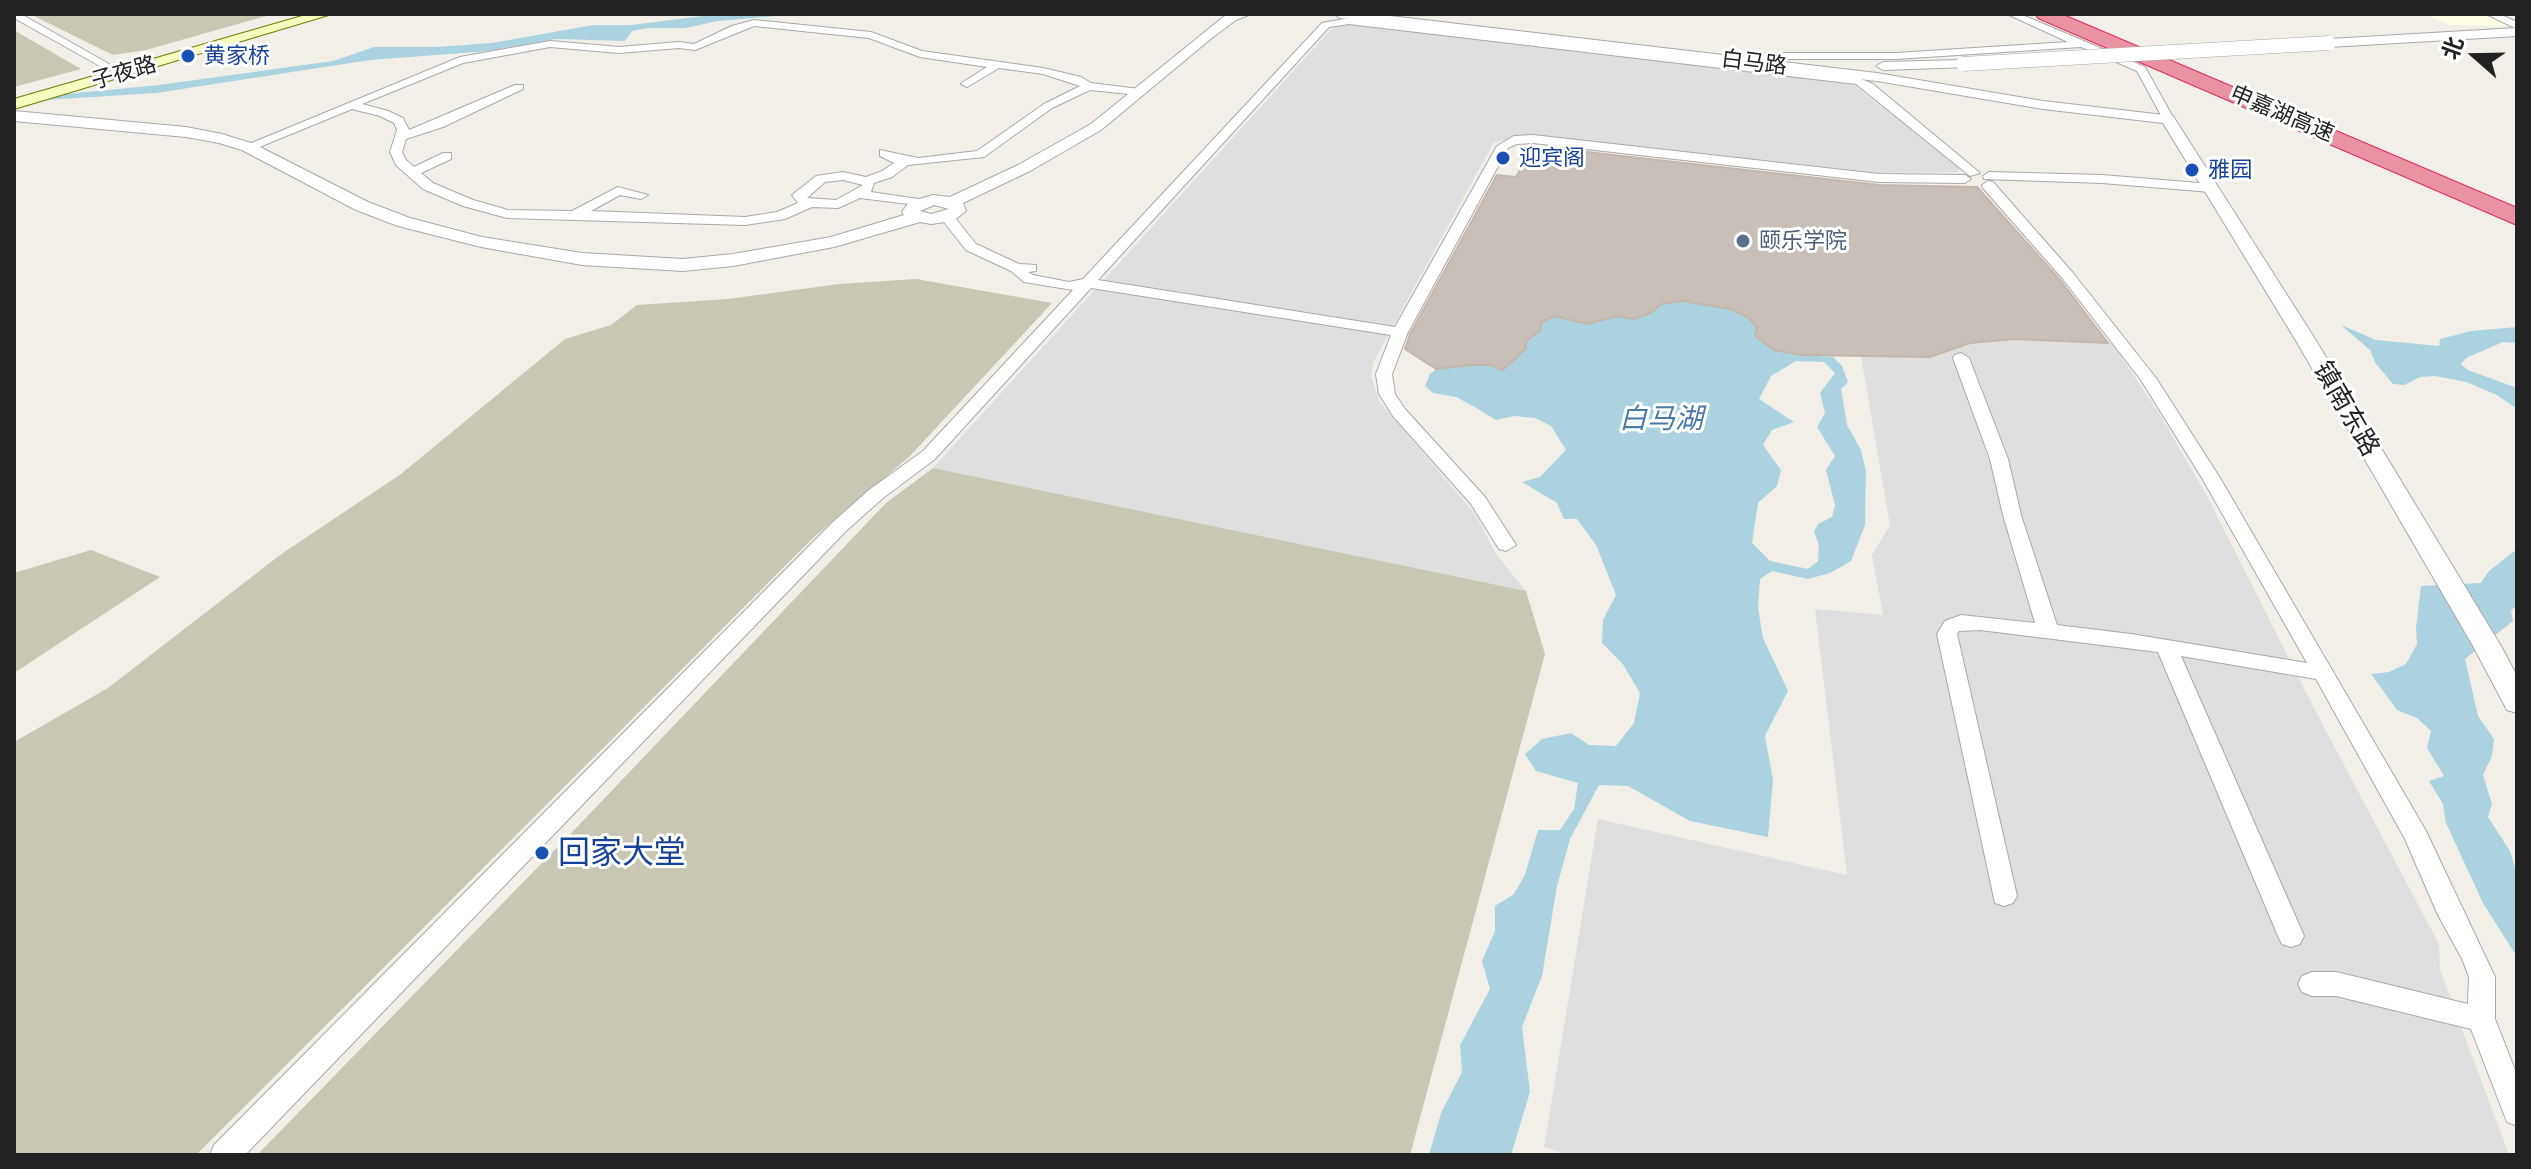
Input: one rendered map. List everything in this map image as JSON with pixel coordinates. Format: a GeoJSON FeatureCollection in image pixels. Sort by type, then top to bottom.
{"type":"FeatureCollection","features":[{"type":"Feature","properties":{"kind":"highway","name":"申嘉湖高速"},"geometry":{"type":"LineString","coordinates":[[2045,14],[2517,217]]}},
{"type":"Feature","properties":{"kind":"highway","name":"申嘉湖高速"},"geometry":{"type":"LineString","coordinates":[[2070,14],[2517,203]]}},
{"type":"Feature","properties":{"kind":"main road","name":"子夜路"},"geometry":{"type":"LineString","coordinates":[[14,105],[299,14]]}},
{"type":"Feature","properties":{"kind":"main road","name":"子夜路"},"geometry":{"type":"LineString","coordinates":[[14,105],[111,68],[325,14]]}},
{"type":"Feature","properties":{"kind":"street"},"geometry":{"type":"LineString","coordinates":[[14,14],[111,68]]}},
{"type":"Feature","properties":{"kind":"street","name":"白马路"},"geometry":{"type":"LineString","coordinates":[[1340,14],[1877,77],[2043,105],[2168,119]]}},
{"type":"Feature","properties":{"kind":"street"},"geometry":{"type":"LineString","coordinates":[[2012,14],[2141,69],[2168,119]]}},
{"type":"Feature","properties":{"kind":"street"},"geometry":{"type":"LineString","coordinates":[[2491,14],[2517,26]]}},
{"type":"Feature","properties":{"kind":"street"},"geometry":{"type":"LineString","coordinates":[[950,209],[1071,142],[1237,15]]}},
{"type":"Feature","properties":{"kind":"street"},"geometry":{"type":"LineString","coordinates":[[225,1155],[839,527],[876,494],[929,455],[1326,25],[1340,21],[1859,81],[1982,179],[2068,276],[2148,378],[2211,478],[2323,673],[2417,838],[2450,913],[2475,957],[2482,977],[2481,1019],[2517,1112]]}},
{"type":"Feature","properties":{"kind":"street"},"geometry":{"type":"LineString","coordinates":[[248,147],[472,58],[550,44],[619,50],[679,45],[695,47],[744,24],[754,23],[871,35],[920,54],[1062,75],[1088,86],[1139,92]]}},
{"type":"Feature","properties":{"kind":"street"},"geometry":{"type":"LineString","coordinates":[[1779,66],[1963,64],[2517,32]]}},
{"type":"Feature","properties":{"kind":"street"},"geometry":{"type":"LineString","coordinates":[[1704,57],[1896,56],[2083,44]]}},
{"type":"Feature","properties":{"kind":"street"},"geometry":{"type":"LineString","coordinates":[[967,84],[997,65]]}},
{"type":"Feature","properties":{"kind":"street"},"geometry":{"type":"LineString","coordinates":[[884,153],[892,159],[938,162],[980,154],[1048,106],[1088,86]]}},
{"type":"Feature","properties":{"kind":"street"},"geometry":{"type":"LineString","coordinates":[[401,137],[439,124],[519,87]]}},
{"type":"Feature","properties":{"kind":"street"},"geometry":{"type":"LineString","coordinates":[[14,105],[186,132],[248,147],[362,206],[404,222],[481,242],[582,259],[683,265],[733,260],[834,242],[918,210],[933,200],[950,209],[971,247],[1017,268],[1029,279],[1051,277],[1069,286],[1089,283],[1400,332]]}},
{"type":"Feature","properties":{"kind":"street"},"geometry":{"type":"LineString","coordinates":[[351,105],[392,117],[403,130],[396,152],[400,162],[412,173],[443,194],[487,209],[530,216],[656,216],[745,221],[780,216],[810,203]]}},
{"type":"Feature","properties":{"kind":"street","name":"镇南东路"},"geometry":{"type":"LineString","coordinates":[[2168,119],[2305,339],[2487,646],[2517,703]]}},
{"type":"Feature","properties":{"kind":"street"},"geometry":{"type":"LineString","coordinates":[[1506,545],[1478,501],[1411,428],[1387,394],[1384,374],[1400,332],[1498,152],[1514,140],[1533,139],[1879,178],[2102,179],[2211,188]]}},
{"type":"Feature","properties":{"kind":"street"},"geometry":{"type":"LineString","coordinates":[[412,173],[447,156]]}},
{"type":"Feature","properties":{"kind":"street"},"geometry":{"type":"LineString","coordinates":[[905,161],[887,174],[863,188],[838,204],[810,203],[801,200],[799,195],[821,179],[843,176],[863,188],[918,210]]}},
{"type":"Feature","properties":{"kind":"street"},"geometry":{"type":"LineString","coordinates":[[572,216],[618,191],[641,195]]}},
{"type":"Feature","properties":{"kind":"street"},"geometry":{"type":"LineString","coordinates":[[1961,358],[1999,459],[2012,515],[2048,631]]}},
{"type":"Feature","properties":{"kind":"street"},"geometry":{"type":"LineString","coordinates":[[2004,896],[1947,634],[1952,626],[1961,622],[2048,631],[2323,673]]}},
{"type":"Feature","properties":{"kind":"street"},"geometry":{"type":"LineString","coordinates":[[2166,647],[2291,936]]}},
{"type":"Feature","properties":{"kind":"street"},"geometry":{"type":"LineString","coordinates":[[2312,984],[2336,984],[2481,1019]]}},
{"type":"Feature","properties":{"kind":"shaded area"},"geometry":{"type":"Polygon","coordinates":[[[30,14],[273,14],[146,50],[113,55],[30,14]]]}},
{"type":"Feature","properties":{"kind":"shaded area"},"geometry":{"type":"Polygon","coordinates":[[[2425,14],[2491,14],[2517,26],[2449,25],[2425,14]]]}},
{"type":"Feature","properties":{"kind":"shaded area"},"geometry":{"type":"Polygon","coordinates":[[[1336,24],[1853,84],[1881,107],[1889,108],[1959,167],[1958,172],[1880,173],[1531,135],[1494,142],[1374,361],[1371,375],[1379,401],[1475,514],[1496,554],[1526,591],[933,468],[1336,24]]]}},
{"type":"Feature","properties":{"kind":"shaded area"},"geometry":{"type":"Polygon","coordinates":[[[14,30],[24,36],[81,69],[14,87],[14,30]]]}},
{"type":"Feature","properties":{"kind":"shaded area"},"geometry":{"type":"Polygon","coordinates":[[[916,279],[1052,303],[909,457],[815,536],[196,1155],[14,1155],[14,742],[108,688],[280,555],[401,474],[565,339],[611,325],[637,305],[728,299],[839,284],[916,279]]]}},
{"type":"Feature","properties":{"kind":"shaded area"},"geometry":{"type":"Polygon","coordinates":[[[2014,339],[2112,343],[2159,413],[2207,496],[2316,712],[2439,944],[2440,970],[2509,1155],[1570,1155],[1544,1147],[1598,819],[1847,875],[1815,609],[1883,615],[1872,555],[1890,525],[1861,357],[1930,357],[1970,343],[2014,339]]]}},
{"type":"Feature","properties":{"kind":"shaded area"},"geometry":{"type":"Polygon","coordinates":[[[933,468],[1526,591],[1545,654],[1410,1155],[257,1155],[579,825],[886,503],[933,468]]]}},
{"type":"Feature","properties":{"kind":"shaded area"},"geometry":{"type":"Polygon","coordinates":[[[91,550],[160,577],[14,673],[14,573],[91,550]]]}},
{"type":"Feature","properties":{"kind":"water"},"geometry":{"type":"Polygon","coordinates":[[[719,14],[799,14],[718,21],[685,28],[648,28],[632,31],[625,41],[556,39],[489,51],[370,60],[156,93],[14,102],[14,99],[159,85],[333,61],[374,47],[492,43],[593,25],[631,25],[719,14]]]}},
{"type":"Feature","properties":{"kind":"water","name":"白马湖"},"geometry":{"type":"Polygon","coordinates":[[[1683,301],[1731,309],[1749,318],[1757,327],[1756,336],[1802,355],[1833,357],[1842,366],[1848,382],[1841,389],[1847,425],[1861,450],[1866,471],[1865,525],[1851,561],[1830,573],[1808,579],[1772,571],[1760,579],[1758,608],[1763,638],[1788,691],[1765,736],[1773,780],[1768,837],[1690,821],[1628,786],[1599,785],[1570,839],[1557,886],[1542,976],[1522,1027],[1530,1092],[1511,1155],[1429,1155],[1441,1113],[1462,1072],[1460,1045],[1490,989],[1482,961],[1495,931],[1495,906],[1514,894],[1525,875],[1538,830],[1560,830],[1574,809],[1578,783],[1536,771],[1525,754],[1542,739],[1571,733],[1589,745],[1616,746],[1634,723],[1640,693],[1622,663],[1602,643],[1603,620],[1616,595],[1596,545],[1577,519],[1564,519],[1557,503],[1522,482],[1540,477],[1566,450],[1551,426],[1535,418],[1514,416],[1496,420],[1456,397],[1433,393],[1425,386],[1436,369],[1491,365],[1504,370],[1526,348],[1526,343],[1519,336],[1531,338],[1540,331],[1541,323],[1554,316],[1589,324],[1601,320],[1600,312],[1633,319],[1651,313],[1661,304],[1683,301]],[[1796,361],[1771,376],[1759,399],[1794,422],[1772,430],[1763,445],[1781,470],[1777,486],[1758,503],[1752,543],[1770,561],[1808,569],[1818,561],[1819,545],[1814,532],[1818,524],[1832,517],[1835,505],[1826,470],[1835,456],[1817,427],[1825,413],[1820,393],[1835,373],[1824,362],[1796,361]]]}},
{"type":"Feature","properties":{"kind":"water"},"geometry":{"type":"Polygon","coordinates":[[[2341,325],[2376,340],[2439,346],[2440,339],[2471,331],[2517,327],[2517,343],[2503,342],[2466,358],[2461,364],[2468,370],[2517,388],[2517,409],[2497,395],[2466,382],[2435,376],[2420,377],[2404,385],[2393,384],[2376,364],[2370,350],[2341,325]]]}},
{"type":"Feature","properties":{"kind":"water"},"geometry":{"type":"Polygon","coordinates":[[[2517,549],[2517,606],[2511,610],[2513,621],[2465,659],[2478,716],[2494,739],[2492,756],[2483,775],[2492,804],[2488,817],[2510,851],[2517,874],[2517,957],[2483,903],[2446,823],[2443,804],[2429,781],[2444,776],[2427,748],[2431,731],[2417,718],[2397,710],[2371,674],[2389,672],[2406,664],[2417,644],[2421,586],[2481,583],[2489,571],[2517,549]]]}},
{"type":"Feature","properties":{"kind":"building","name":"颐乐学院"},"geometry":{"type":"Polygon","coordinates":[[[1533,146],[1879,185],[1977,187],[2061,281],[2108,343],[2014,339],[1970,343],[1930,357],[1802,355],[1774,350],[1755,336],[1757,327],[1749,318],[1731,309],[1683,301],[1661,304],[1651,313],[1633,319],[1617,316],[1588,324],[1554,316],[1541,323],[1540,331],[1526,341],[1526,348],[1503,370],[1491,365],[1436,369],[1405,349],[1410,334],[1497,175],[1516,177],[1533,146]]]}},
{"type":"Feature","properties":{"kind":"place","name":"黄家桥"},"geometry":{"type":"Point","coordinates":[188,56]}},
{"type":"Feature","properties":{"kind":"place","name":"迎宾阁"},"geometry":{"type":"Point","coordinates":[1503,158]}},
{"type":"Feature","properties":{"kind":"place","name":"雅园"},"geometry":{"type":"Point","coordinates":[2192,170]}},
{"type":"Feature","properties":{"kind":"place","name":"颐乐学院"},"geometry":{"type":"Point","coordinates":[1743,241]}},
{"type":"Feature","properties":{"kind":"place","name":"回家大堂"},"geometry":{"type":"Point","coordinates":[542,853]}}]}
